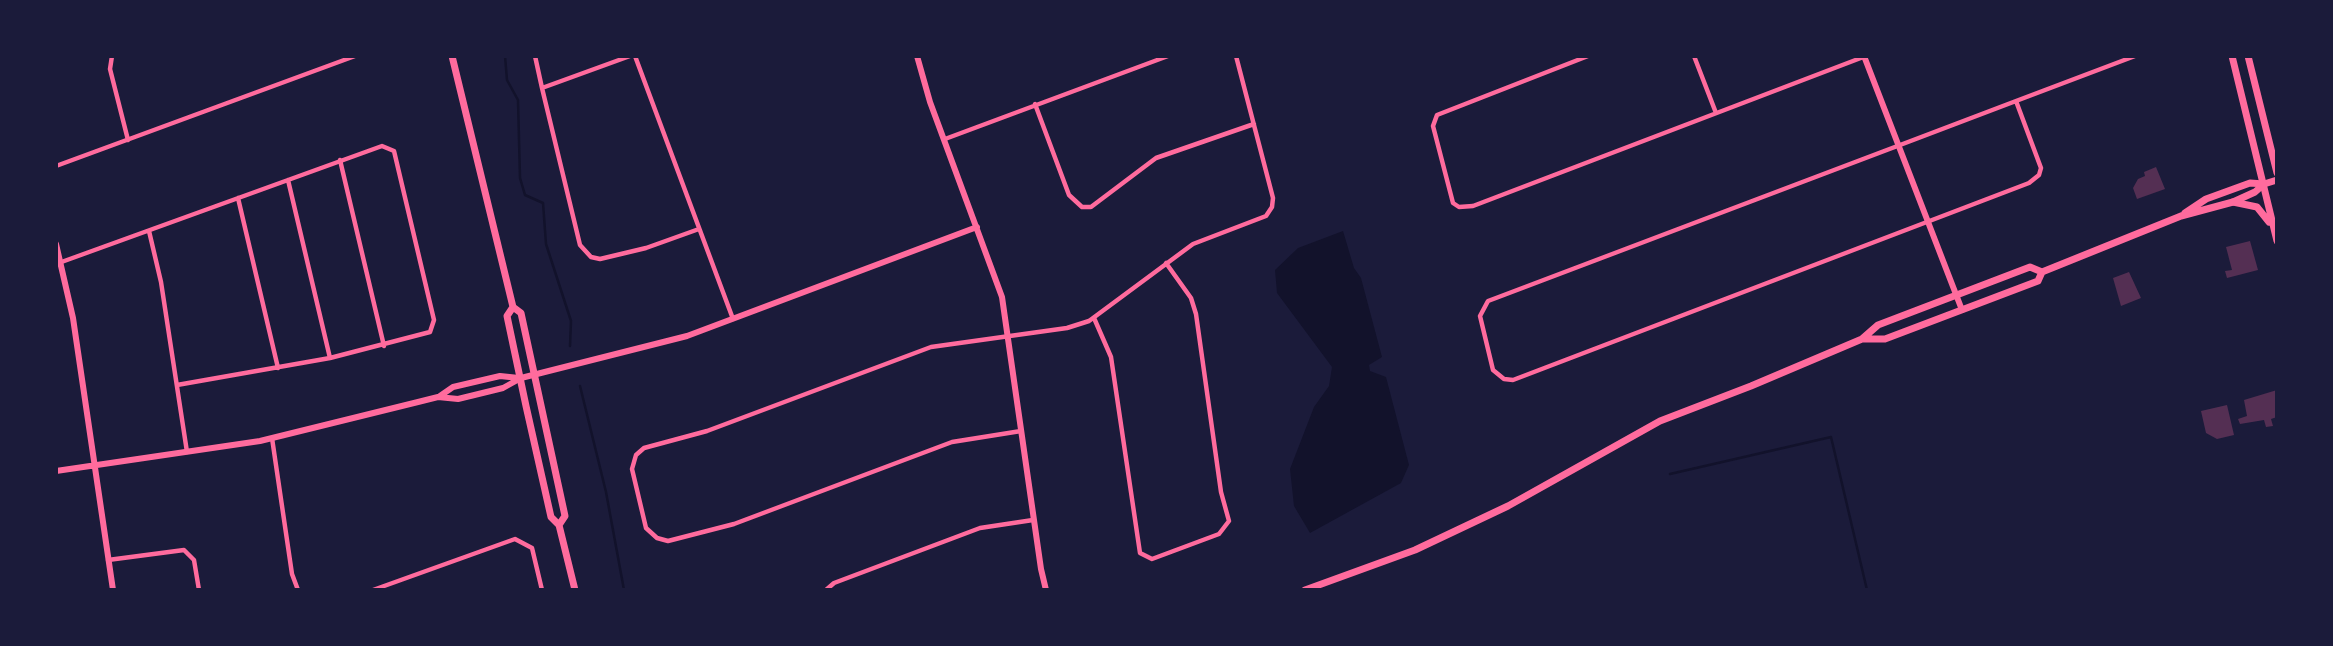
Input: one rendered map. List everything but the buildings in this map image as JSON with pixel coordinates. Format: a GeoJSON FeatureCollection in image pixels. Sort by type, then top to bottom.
{"type":"FeatureCollection","features":[{"type":"Feature","properties":{"kind":"main road"},"geometry":{"type":"LineString","coordinates":[[452,56],[513,307],[521,313],[565,516],[559,525]]}},
{"type":"Feature","properties":{"kind":"main road"},"geometry":{"type":"LineString","coordinates":[[2232,56],[2277,242]]}},
{"type":"Feature","properties":{"kind":"main road"},"geometry":{"type":"LineString","coordinates":[[2248,56],[2277,173]]}},
{"type":"Feature","properties":{"kind":"main road"},"geometry":{"type":"LineString","coordinates":[[2181,216],[2217,195],[2250,183],[2264,184],[2277,180]]}},
{"type":"Feature","properties":{"kind":"main road"},"geometry":{"type":"LineString","coordinates":[[1862,339],[1885,339],[2038,281],[2042,272],[2181,216],[2233,202],[2255,192],[2264,184]]}},
{"type":"Feature","properties":{"kind":"main road"},"geometry":{"type":"LineString","coordinates":[[2233,202],[2263,210],[2277,242]]}},
{"type":"Feature","properties":{"kind":"main road"},"geometry":{"type":"LineString","coordinates":[[1305,590],[1415,550],[1508,506],[1660,421],[1862,339],[1878,325],[2030,267],[2042,272]]}},
{"type":"Feature","properties":{"kind":"main road"},"geometry":{"type":"LineString","coordinates":[[513,307],[507,316],[551,517],[559,525],[575,590]]}},
{"type":"Feature","properties":{"kind":"street"},"geometry":{"type":"LineString","coordinates":[[112,56],[110,69],[128,140]]}},
{"type":"Feature","properties":{"kind":"street"},"geometry":{"type":"LineString","coordinates":[[56,166],[355,56]]}},
{"type":"Feature","properties":{"kind":"street"},"geometry":{"type":"LineString","coordinates":[[535,56],[580,245],[585,253],[600,259],[646,248],[699,229]]}},
{"type":"Feature","properties":{"kind":"street"},"geometry":{"type":"LineString","coordinates":[[542,88],[633,56],[733,319]]}},
{"type":"Feature","properties":{"kind":"street"},"geometry":{"type":"LineString","coordinates":[[917,56],[1002,297],[1033,520],[1046,590]]}},
{"type":"Feature","properties":{"kind":"street"},"geometry":{"type":"LineString","coordinates":[[945,139],[1168,56]]}},
{"type":"Feature","properties":{"kind":"street"},"geometry":{"type":"LineString","coordinates":[[1021,431],[962,439],[734,524],[668,541],[657,538],[646,528],[632,469],[636,455],[644,448],[707,431],[932,347],[1067,328],[1094,318],[1166,263],[1205,238],[1259,220],[1269,213],[1273,198],[1236,56]]}},
{"type":"Feature","properties":{"kind":"street"},"geometry":{"type":"LineString","coordinates":[[1588,56],[1437,115],[1433,126],[1454,203],[1459,207],[1473,206],[1865,56],[1962,310]]}},
{"type":"Feature","properties":{"kind":"street"},"geometry":{"type":"LineString","coordinates":[[1694,56],[1716,113]]}},
{"type":"Feature","properties":{"kind":"street"},"geometry":{"type":"LineString","coordinates":[[2016,101],[2039,160],[2039,175],[2029,183],[1513,380],[1504,379],[1493,370],[1480,316],[1488,301],[1899,146],[2016,101],[2135,56]]}},
{"type":"Feature","properties":{"kind":"street"},"geometry":{"type":"LineString","coordinates":[[1035,104],[1069,195],[1082,207],[1091,207],[1156,158],[1254,124]]}},
{"type":"Feature","properties":{"kind":"street"},"geometry":{"type":"LineString","coordinates":[[58,264],[382,146],[389,148],[396,155],[434,320],[425,335],[330,358],[177,385]]}},
{"type":"Feature","properties":{"kind":"street"},"geometry":{"type":"LineString","coordinates":[[340,160],[384,346]]}},
{"type":"Feature","properties":{"kind":"street"},"geometry":{"type":"LineString","coordinates":[[288,180],[330,358]]}},
{"type":"Feature","properties":{"kind":"street"},"geometry":{"type":"LineString","coordinates":[[238,198],[278,368]]}},
{"type":"Feature","properties":{"kind":"street"},"geometry":{"type":"LineString","coordinates":[[56,471],[272,438],[438,397],[458,399],[503,388],[521,378],[669,342],[977,227]]}},
{"type":"Feature","properties":{"kind":"street"},"geometry":{"type":"LineString","coordinates":[[149,231],[161,282],[187,452]]}},
{"type":"Feature","properties":{"kind":"street"},"geometry":{"type":"LineString","coordinates":[[56,244],[58,264],[73,318],[113,590]]}},
{"type":"Feature","properties":{"kind":"street"},"geometry":{"type":"LineString","coordinates":[[1094,318],[1111,357],[1140,553],[1147,559],[1156,558],[1219,534],[1226,528],[1228,517],[1221,492],[1196,314],[1191,298],[1166,263]]}},
{"type":"Feature","properties":{"kind":"street"},"geometry":{"type":"LineString","coordinates":[[438,397],[453,387],[500,376],[521,378]]}},
{"type":"Feature","properties":{"kind":"street"},"geometry":{"type":"LineString","coordinates":[[272,438],[292,574],[298,590]]}},
{"type":"Feature","properties":{"kind":"street"},"geometry":{"type":"LineString","coordinates":[[825,590],[834,583],[980,528],[1033,520]]}},
{"type":"Feature","properties":{"kind":"street"},"geometry":{"type":"LineString","coordinates":[[373,590],[515,540],[532,548],[542,590]]}},
{"type":"Feature","properties":{"kind":"street"},"geometry":{"type":"LineString","coordinates":[[108,560],[184,550],[194,561],[199,590]]}},
{"type":"Feature","properties":{"kind":"shaded area"},"geometry":{"type":"Polygon","coordinates":[[[1343,231],[1354,268],[1361,278],[1382,357],[1369,365],[1370,371],[1386,377],[1409,465],[1401,483],[1310,533],[1294,506],[1290,469],[1314,407],[1329,386],[1332,367],[1277,293],[1275,270],[1298,248],[1343,231]]]}},
{"type":"Feature","properties":{"kind":"waterway"},"geometry":{"type":"LineString","coordinates":[[505,56],[507,80],[518,100],[520,178],[525,195],[543,203],[546,244],[571,321],[570,346]]}},
{"type":"Feature","properties":{"kind":"waterway"},"geometry":{"type":"LineString","coordinates":[[580,386],[606,492],[624,590]]}},
{"type":"Feature","properties":{"kind":"waterway"},"geometry":{"type":"LineString","coordinates":[[1670,474],[1831,437],[1867,590]]}}]}
